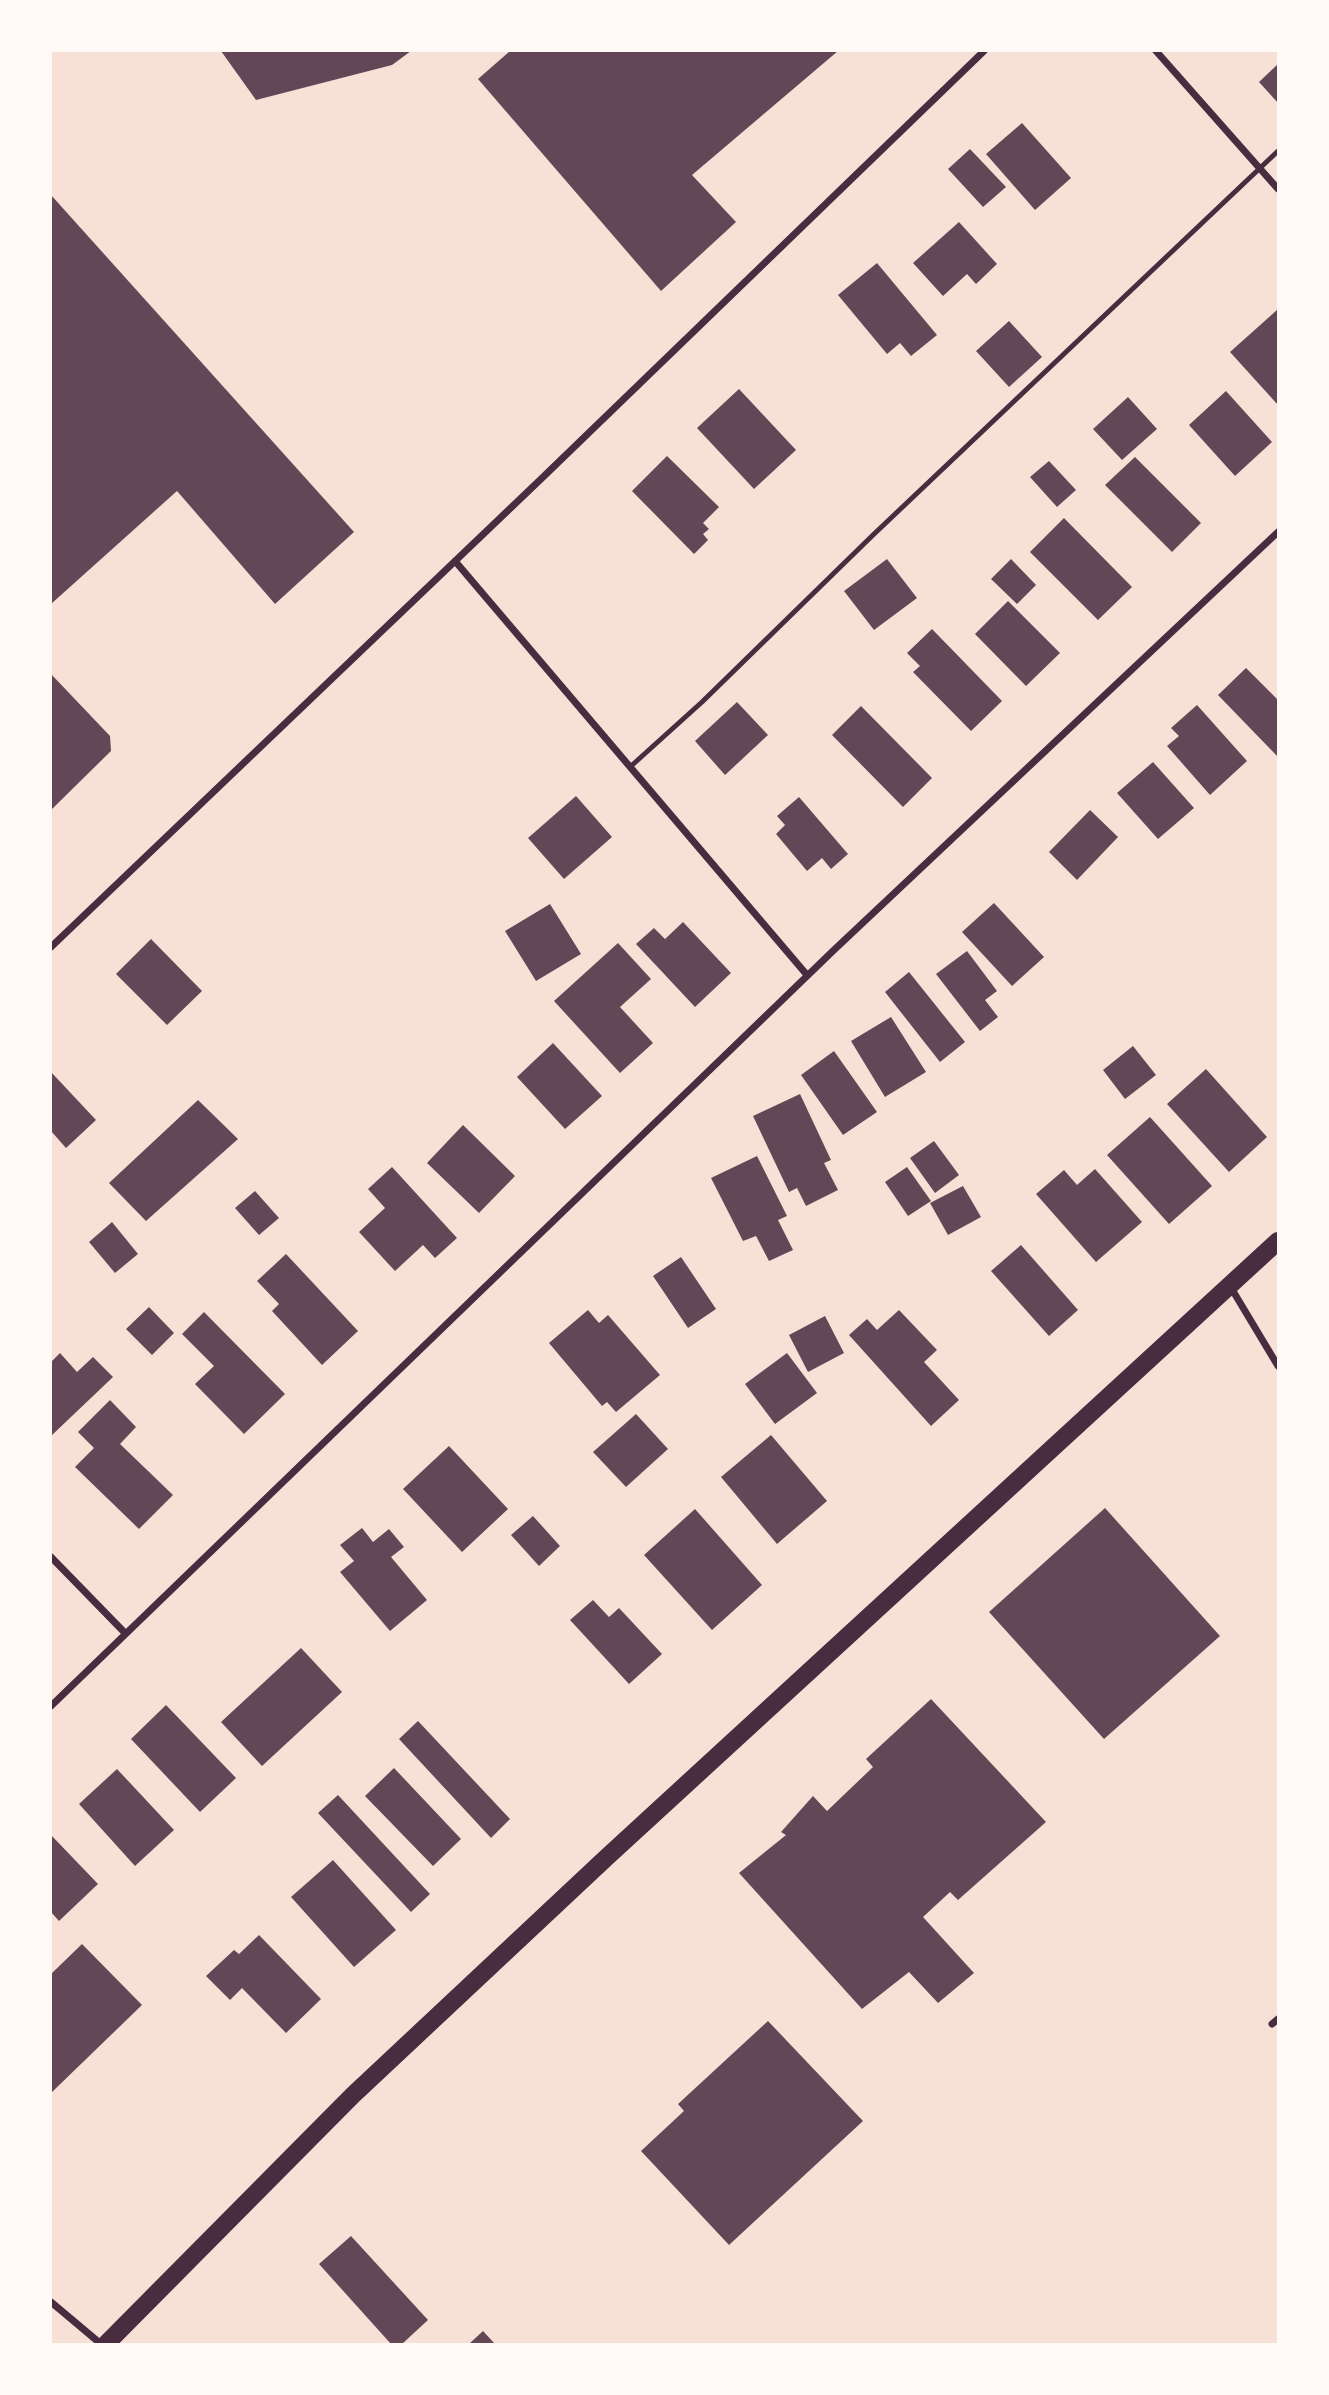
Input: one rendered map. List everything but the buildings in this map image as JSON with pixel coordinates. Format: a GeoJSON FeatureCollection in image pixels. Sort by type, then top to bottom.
{"type":"FeatureCollection","features":[{"type":"Feature","properties":{"kind":"main road"},"geometry":{"type":"LineString","coordinates":[[104,2344],[353,2095],[607,1857],[1278,1241]]}},
{"type":"Feature","properties":{"kind":"street"},"geometry":{"type":"LineString","coordinates":[[51,947],[984,51]]}},
{"type":"Feature","properties":{"kind":"street"},"geometry":{"type":"LineString","coordinates":[[1156,51],[1278,189]]}},
{"type":"Feature","properties":{"kind":"street"},"geometry":{"type":"LineString","coordinates":[[51,1706],[807,975],[1278,532]]}},
{"type":"Feature","properties":{"kind":"street"},"geometry":{"type":"LineString","coordinates":[[455,561],[807,975]]}},
{"type":"Feature","properties":{"kind":"street"},"geometry":{"type":"LineString","coordinates":[[1230,1286],[1278,1366]]}},
{"type":"Feature","properties":{"kind":"street"},"geometry":{"type":"LineString","coordinates":[[51,1558],[125,1633]]}},
{"type":"Feature","properties":{"kind":"street"},"geometry":{"type":"LineString","coordinates":[[51,2302],[104,2344]]}},
{"type":"Feature","properties":{"kind":"lane"},"geometry":{"type":"LineString","coordinates":[[629,767],[702,702],[873,535],[1278,151]]}}]}
